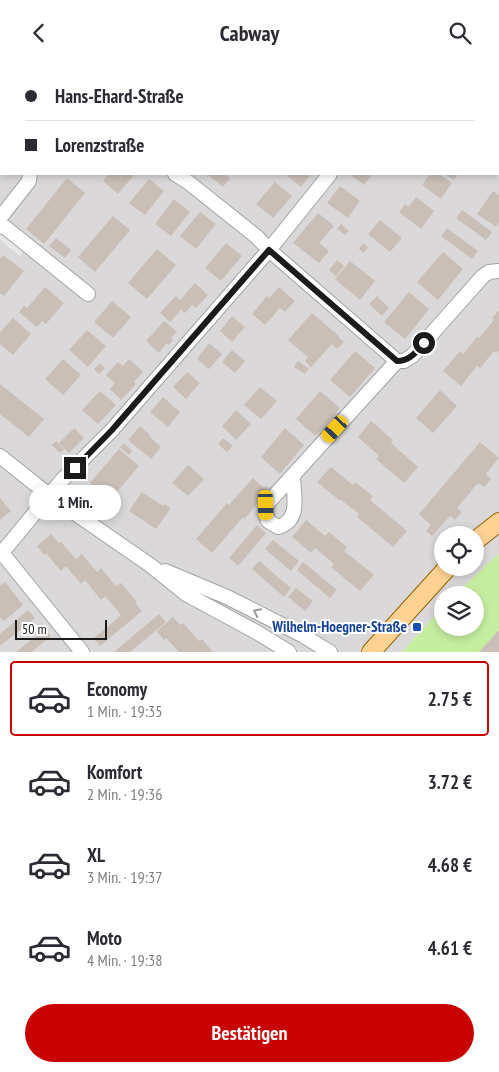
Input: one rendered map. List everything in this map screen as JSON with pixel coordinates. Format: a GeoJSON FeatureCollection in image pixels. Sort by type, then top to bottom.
{"type":"FeatureCollection","features":[{"type":"Feature","properties":{"kind":"main road"},"geometry":{"type":"LineString","coordinates":[[484,534],[499,522]]}},
{"type":"Feature","properties":{"kind":"main road"},"geometry":{"type":"LineString","coordinates":[[371,652],[440,576]]}},
{"type":"Feature","properties":{"kind":"street"},"geometry":{"type":"LineString","coordinates":[[0,218],[30,181],[30,175]]}},
{"type":"Feature","properties":{"kind":"street"},"geometry":{"type":"LineString","coordinates":[[177,175],[256,237],[397,361],[404,361],[412,356],[483,276],[488,272],[499,271]]}},
{"type":"Feature","properties":{"kind":"street"},"geometry":{"type":"LineString","coordinates":[[82,652],[1,554],[62,481],[112,430],[269,250],[329,175]]}},
{"type":"Feature","properties":{"kind":"street"},"geometry":{"type":"LineString","coordinates":[[0,226],[6,228],[88,293]]}},
{"type":"Feature","properties":{"kind":"street"},"geometry":{"type":"LineString","coordinates":[[293,475],[397,361]]}},
{"type":"Feature","properties":{"kind":"street"},"geometry":{"type":"LineString","coordinates":[[0,456],[50,496],[150,565],[186,594],[289,652]]}},
{"type":"Feature","properties":{"kind":"street"},"geometry":{"type":"LineString","coordinates":[[150,565],[228,597],[302,635],[330,652]]}},
{"type":"Feature","properties":{"kind":"shaded area"},"geometry":{"type":"Polygon","coordinates":[[[0,175],[499,175],[499,553],[484,567],[484,526],[434,526],[434,576],[475,576],[464,586],[434,586],[434,617],[403,652],[0,652],[0,175]]]}},
{"type":"Feature","properties":{"kind":"shaded area"},"geometry":{"type":"Polygon","coordinates":[[[0,232],[26,248],[20,256],[0,240],[0,232]]]}},
{"type":"Feature","properties":{"kind":"green space"},"geometry":{"type":"Polygon","coordinates":[[[499,553],[499,652],[403,652],[434,617],[434,636],[484,636],[484,586],[464,586],[475,576],[484,576],[484,567],[499,553]]]}},
{"type":"Feature","properties":{"kind":"building"},"geometry":{"type":"Polygon","coordinates":[[[108,175],[134,175],[118,194],[103,181],[108,175]]]}},
{"type":"Feature","properties":{"kind":"building"},"geometry":{"type":"Polygon","coordinates":[[[208,175],[226,175],[230,178],[223,187],[208,175]]]}},
{"type":"Feature","properties":{"kind":"building"},"geometry":{"type":"Polygon","coordinates":[[[286,175],[310,175],[301,187],[286,175]]]}},
{"type":"Feature","properties":{"kind":"building"},"geometry":{"type":"Polygon","coordinates":[[[350,175],[371,175],[364,185],[350,175]]]}},
{"type":"Feature","properties":{"kind":"building"},"geometry":{"type":"Polygon","coordinates":[[[429,175],[440,175],[452,183],[441,199],[422,185],[429,175]]]}},
{"type":"Feature","properties":{"kind":"building"},"geometry":{"type":"Polygon","coordinates":[[[446,175],[457,175],[454,180],[446,175]]]}},
{"type":"Feature","properties":{"kind":"building"},"geometry":{"type":"Polygon","coordinates":[[[67,178],[85,193],[44,244],[26,229],[67,178]]]}},
{"type":"Feature","properties":{"kind":"building"},"geometry":{"type":"Polygon","coordinates":[[[149,179],[164,191],[145,215],[129,203],[149,179]]]}},
{"type":"Feature","properties":{"kind":"building"},"geometry":{"type":"Polygon","coordinates":[[[275,182],[292,196],[273,218],[256,204],[275,182]]]}},
{"type":"Feature","properties":{"kind":"building"},"geometry":{"type":"Polygon","coordinates":[[[340,186],[360,201],[348,218],[327,203],[340,186]]]}},
{"type":"Feature","properties":{"kind":"building"},"geometry":{"type":"Polygon","coordinates":[[[493,191],[499,195],[499,223],[496,227],[477,214],[493,191]]]}},
{"type":"Feature","properties":{"kind":"building"},"geometry":{"type":"Polygon","coordinates":[[[416,197],[434,211],[421,229],[399,212],[405,204],[409,207],[416,197]]]}},
{"type":"Feature","properties":{"kind":"building"},"geometry":{"type":"Polygon","coordinates":[[[174,199],[190,212],[171,236],[155,224],[174,199]]]}},
{"type":"Feature","properties":{"kind":"building"},"geometry":{"type":"Polygon","coordinates":[[[462,210],[492,232],[486,240],[456,218],[462,210]]]}},
{"type":"Feature","properties":{"kind":"building"},"geometry":{"type":"Polygon","coordinates":[[[200,212],[216,224],[196,249],[180,236],[200,212]]]}},
{"type":"Feature","properties":{"kind":"building"},"geometry":{"type":"Polygon","coordinates":[[[318,213],[334,226],[319,243],[329,251],[319,263],[293,243],[318,213]]]}},
{"type":"Feature","properties":{"kind":"building"},"geometry":{"type":"Polygon","coordinates":[[[113,216],[130,230],[95,272],[78,257],[113,216]]]}},
{"type":"Feature","properties":{"kind":"building"},"geometry":{"type":"Polygon","coordinates":[[[380,220],[402,238],[390,252],[368,234],[380,220]]]}},
{"type":"Feature","properties":{"kind":"building"},"geometry":{"type":"Polygon","coordinates":[[[341,224],[349,231],[345,235],[337,229],[341,224]]]}},
{"type":"Feature","properties":{"kind":"building"},"geometry":{"type":"Polygon","coordinates":[[[447,228],[478,251],[472,259],[441,236],[447,228]]]}},
{"type":"Feature","properties":{"kind":"building"},"geometry":{"type":"Polygon","coordinates":[[[56,238],[71,250],[65,258],[49,246],[56,238]]]}},
{"type":"Feature","properties":{"kind":"building"},"geometry":{"type":"Polygon","coordinates":[[[226,243],[242,256],[221,281],[205,268],[226,243]]]}},
{"type":"Feature","properties":{"kind":"building"},"geometry":{"type":"Polygon","coordinates":[[[363,243],[368,247],[364,253],[359,249],[363,243]]]}},
{"type":"Feature","properties":{"kind":"building"},"geometry":{"type":"Polygon","coordinates":[[[157,249],[176,265],[147,299],[128,283],[157,249]]]}},
{"type":"Feature","properties":{"kind":"building"},"geometry":{"type":"Polygon","coordinates":[[[443,252],[463,269],[438,300],[417,282],[443,252]]]}},
{"type":"Feature","properties":{"kind":"building"},"geometry":{"type":"Polygon","coordinates":[[[3,255],[24,271],[4,296],[0,293],[0,259],[3,255]]]}},
{"type":"Feature","properties":{"kind":"building"},"geometry":{"type":"Polygon","coordinates":[[[337,260],[344,266],[336,276],[329,270],[337,260]]]}},
{"type":"Feature","properties":{"kind":"building"},"geometry":{"type":"Polygon","coordinates":[[[350,261],[375,281],[360,300],[335,279],[350,261]]]}},
{"type":"Feature","properties":{"kind":"building"},"geometry":{"type":"Polygon","coordinates":[[[195,283],[208,295],[196,308],[192,305],[185,313],[181,310],[170,322],[160,313],[176,296],[180,300],[195,283]]]}},
{"type":"Feature","properties":{"kind":"building"},"geometry":{"type":"Polygon","coordinates":[[[45,287],[64,303],[46,324],[42,321],[37,327],[19,312],[24,306],[27,308],[45,287]]]}},
{"type":"Feature","properties":{"kind":"building"},"geometry":{"type":"Polygon","coordinates":[[[279,287],[295,301],[285,312],[280,308],[265,325],[252,314],[267,296],[269,298],[279,287]]]}},
{"type":"Feature","properties":{"kind":"building"},"geometry":{"type":"Polygon","coordinates":[[[409,292],[429,309],[405,339],[384,322],[409,292]]]}},
{"type":"Feature","properties":{"kind":"building"},"geometry":{"type":"Polygon","coordinates":[[[377,296],[389,308],[382,316],[369,304],[377,296]]]}},
{"type":"Feature","properties":{"kind":"building"},"geometry":{"type":"Polygon","coordinates":[[[112,301],[131,317],[113,338],[94,322],[112,301]]]}},
{"type":"Feature","properties":{"kind":"building"},"geometry":{"type":"Polygon","coordinates":[[[499,310],[499,351],[497,353],[494,351],[480,368],[477,366],[461,386],[443,371],[460,351],[463,354],[477,337],[479,338],[494,320],[492,318],[499,310]]]}},
{"type":"Feature","properties":{"kind":"building"},"geometry":{"type":"Polygon","coordinates":[[[312,313],[344,342],[337,349],[332,344],[311,367],[305,361],[308,357],[288,340],[312,313]]]}},
{"type":"Feature","properties":{"kind":"building"},"geometry":{"type":"Polygon","coordinates":[[[232,316],[245,327],[232,342],[220,331],[232,316]]]}},
{"type":"Feature","properties":{"kind":"building"},"geometry":{"type":"Polygon","coordinates":[[[13,318],[31,334],[13,355],[0,344],[0,332],[13,318]]]}},
{"type":"Feature","properties":{"kind":"building"},"geometry":{"type":"Polygon","coordinates":[[[164,321],[177,332],[171,338],[173,340],[169,345],[167,343],[159,353],[146,341],[164,321]]]}},
{"type":"Feature","properties":{"kind":"building"},"geometry":{"type":"Polygon","coordinates":[[[87,330],[106,346],[88,367],[69,350],[87,330]]]}},
{"type":"Feature","properties":{"kind":"building"},"geometry":{"type":"Polygon","coordinates":[[[209,343],[222,354],[209,369],[197,359],[209,343]]]}},
{"type":"Feature","properties":{"kind":"building"},"geometry":{"type":"Polygon","coordinates":[[[232,350],[245,361],[235,373],[222,362],[232,350]]]}},
{"type":"Feature","properties":{"kind":"building"},"geometry":{"type":"Polygon","coordinates":[[[355,351],[375,368],[350,397],[330,380],[355,351]]]}},
{"type":"Feature","properties":{"kind":"building"},"geometry":{"type":"Polygon","coordinates":[[[63,359],[81,375],[63,395],[45,379],[63,359]]]}},
{"type":"Feature","properties":{"kind":"building"},"geometry":{"type":"Polygon","coordinates":[[[129,359],[143,372],[134,382],[136,384],[121,400],[110,389],[115,383],[106,375],[118,362],[123,366],[129,359]]]}},
{"type":"Feature","properties":{"kind":"building"},"geometry":{"type":"Polygon","coordinates":[[[298,361],[309,369],[305,374],[294,367],[298,361]]]}},
{"type":"Feature","properties":{"kind":"building"},"geometry":{"type":"Polygon","coordinates":[[[100,363],[105,368],[99,374],[94,369],[100,363]]]}},
{"type":"Feature","properties":{"kind":"building"},"geometry":{"type":"Polygon","coordinates":[[[187,372],[200,383],[186,399],[173,387],[187,372]]]}},
{"type":"Feature","properties":{"kind":"building"},"geometry":{"type":"Polygon","coordinates":[[[0,384],[44,419],[29,437],[0,414],[0,384]]]}},
{"type":"Feature","properties":{"kind":"building"},"geometry":{"type":"Polygon","coordinates":[[[260,387],[277,401],[261,419],[244,405],[260,387]]]}},
{"type":"Feature","properties":{"kind":"building"},"geometry":{"type":"Polygon","coordinates":[[[440,390],[457,406],[433,433],[416,418],[440,390]]]}},
{"type":"Feature","properties":{"kind":"building"},"geometry":{"type":"Polygon","coordinates":[[[100,391],[116,405],[98,424],[82,410],[100,391]]]}},
{"type":"Feature","properties":{"kind":"building"},"geometry":{"type":"Polygon","coordinates":[[[320,391],[340,408],[315,436],[296,419],[320,391]]]}},
{"type":"Feature","properties":{"kind":"building"},"geometry":{"type":"Polygon","coordinates":[[[163,397],[180,412],[168,427],[150,412],[163,397]]]}},
{"type":"Feature","properties":{"kind":"building"},"geometry":{"type":"Polygon","coordinates":[[[236,410],[251,424],[236,440],[222,426],[236,410]]]}},
{"type":"Feature","properties":{"kind":"building"},"geometry":{"type":"Polygon","coordinates":[[[371,421],[393,440],[391,443],[418,467],[404,483],[376,459],[379,456],[358,437],[371,421]]]}},
{"type":"Feature","properties":{"kind":"building"},"geometry":{"type":"Polygon","coordinates":[[[140,426],[161,447],[151,459],[128,440],[140,426]]]}},
{"type":"Feature","properties":{"kind":"building"},"geometry":{"type":"Polygon","coordinates":[[[74,428],[84,438],[69,453],[59,443],[74,428]]]}},
{"type":"Feature","properties":{"kind":"building"},"geometry":{"type":"Polygon","coordinates":[[[285,428],[304,445],[280,474],[261,457],[285,428]]]}},
{"type":"Feature","properties":{"kind":"building"},"geometry":{"type":"Polygon","coordinates":[[[223,438],[233,446],[227,452],[218,444],[223,438]]]}},
{"type":"Feature","properties":{"kind":"building"},"geometry":{"type":"Polygon","coordinates":[[[56,441],[64,449],[60,453],[52,445],[56,441]]]}},
{"type":"Feature","properties":{"kind":"building"},"geometry":{"type":"Polygon","coordinates":[[[480,442],[499,458],[486,474],[491,479],[484,487],[478,483],[457,508],[462,512],[455,520],[450,516],[441,526],[434,526],[434,534],[432,536],[426,531],[431,525],[419,514],[480,442]]]}},
{"type":"Feature","properties":{"kind":"building"},"geometry":{"type":"Polygon","coordinates":[[[124,443],[132,451],[129,455],[120,447],[124,443]]]}},
{"type":"Feature","properties":{"kind":"building"},"geometry":{"type":"Polygon","coordinates":[[[119,449],[139,466],[110,500],[90,483],[119,449]]]}},
{"type":"Feature","properties":{"kind":"building"},"geometry":{"type":"Polygon","coordinates":[[[188,465],[204,479],[188,496],[172,483],[188,465]]]}},
{"type":"Feature","properties":{"kind":"building"},"geometry":{"type":"Polygon","coordinates":[[[331,467],[353,485],[355,482],[373,496],[370,500],[407,531],[393,547],[357,517],[359,514],[317,482],[331,467]]]}},
{"type":"Feature","properties":{"kind":"building"},"geometry":{"type":"Polygon","coordinates":[[[253,478],[268,492],[244,519],[243,517],[212,553],[196,539],[227,503],[229,505],[253,478]]]}},
{"type":"Feature","properties":{"kind":"building"},"geometry":{"type":"Polygon","coordinates":[[[142,492],[163,506],[164,504],[171,508],[156,529],[129,511],[142,492]]]}},
{"type":"Feature","properties":{"kind":"building"},"geometry":{"type":"Polygon","coordinates":[[[0,498],[11,511],[0,520],[0,498]]]}},
{"type":"Feature","properties":{"kind":"building"},"geometry":{"type":"Polygon","coordinates":[[[306,520],[325,536],[329,532],[347,547],[344,551],[374,575],[360,591],[331,567],[334,564],[315,548],[311,553],[292,537],[306,520]]]}},
{"type":"Feature","properties":{"kind":"building"},"geometry":{"type":"Polygon","coordinates":[[[257,525],[266,533],[238,566],[229,558],[257,525]]]}},
{"type":"Feature","properties":{"kind":"building"},"geometry":{"type":"Polygon","coordinates":[[[51,534],[76,559],[82,554],[97,572],[101,568],[116,586],[121,583],[142,611],[100,646],[94,638],[121,615],[105,596],[101,600],[85,580],[81,584],[66,566],[61,571],[46,553],[44,555],[37,546],[51,534]]]}},
{"type":"Feature","properties":{"kind":"building"},"geometry":{"type":"Polygon","coordinates":[[[273,540],[299,561],[291,571],[265,549],[273,540]]]}},
{"type":"Feature","properties":{"kind":"building"},"geometry":{"type":"Polygon","coordinates":[[[259,561],[291,588],[284,597],[252,569],[259,561]]]}},
{"type":"Feature","properties":{"kind":"building"},"geometry":{"type":"Polygon","coordinates":[[[303,562],[337,590],[330,598],[297,570],[303,562]]]}},
{"type":"Feature","properties":{"kind":"building"},"geometry":{"type":"Polygon","coordinates":[[[5,582],[23,605],[4,621],[0,617],[0,586],[5,582]]]}},
{"type":"Feature","properties":{"kind":"building"},"geometry":{"type":"Polygon","coordinates":[[[296,588],[313,601],[305,611],[288,597],[296,588]]]}},
{"type":"Feature","properties":{"kind":"building"},"geometry":{"type":"Polygon","coordinates":[[[28,610],[35,618],[0,646],[0,634],[28,610]]]}},
{"type":"Feature","properties":{"kind":"building"},"geometry":{"type":"Polygon","coordinates":[[[159,614],[166,622],[130,652],[114,652],[159,614]]]}},
{"type":"Feature","properties":{"kind":"building"},"geometry":{"type":"Polygon","coordinates":[[[173,617],[180,625],[183,623],[199,641],[202,639],[213,652],[179,652],[166,638],[164,640],[157,631],[173,617]]]}},
{"type":"Feature","properties":{"kind":"building"},"geometry":{"type":"Polygon","coordinates":[[[45,629],[51,636],[32,652],[16,652],[45,629]]]}},
{"type":"Feature","properties":{"kind":"building"},"geometry":{"type":"Polygon","coordinates":[[[499,630],[499,652],[479,652],[499,630]]]}},
{"type":"Feature","properties":{"kind":"place","name":"Wilhelm-Hoegner-Straße"},"geometry":{"type":"Point","coordinates":[417,627]}},
{"type":"Feature","properties":{"kind":"route"},"geometry":{"type":"LineString","coordinates":[[75,468],[112,430],[269,250],[397,361],[404,361],[412,356],[424,343]]}}]}
